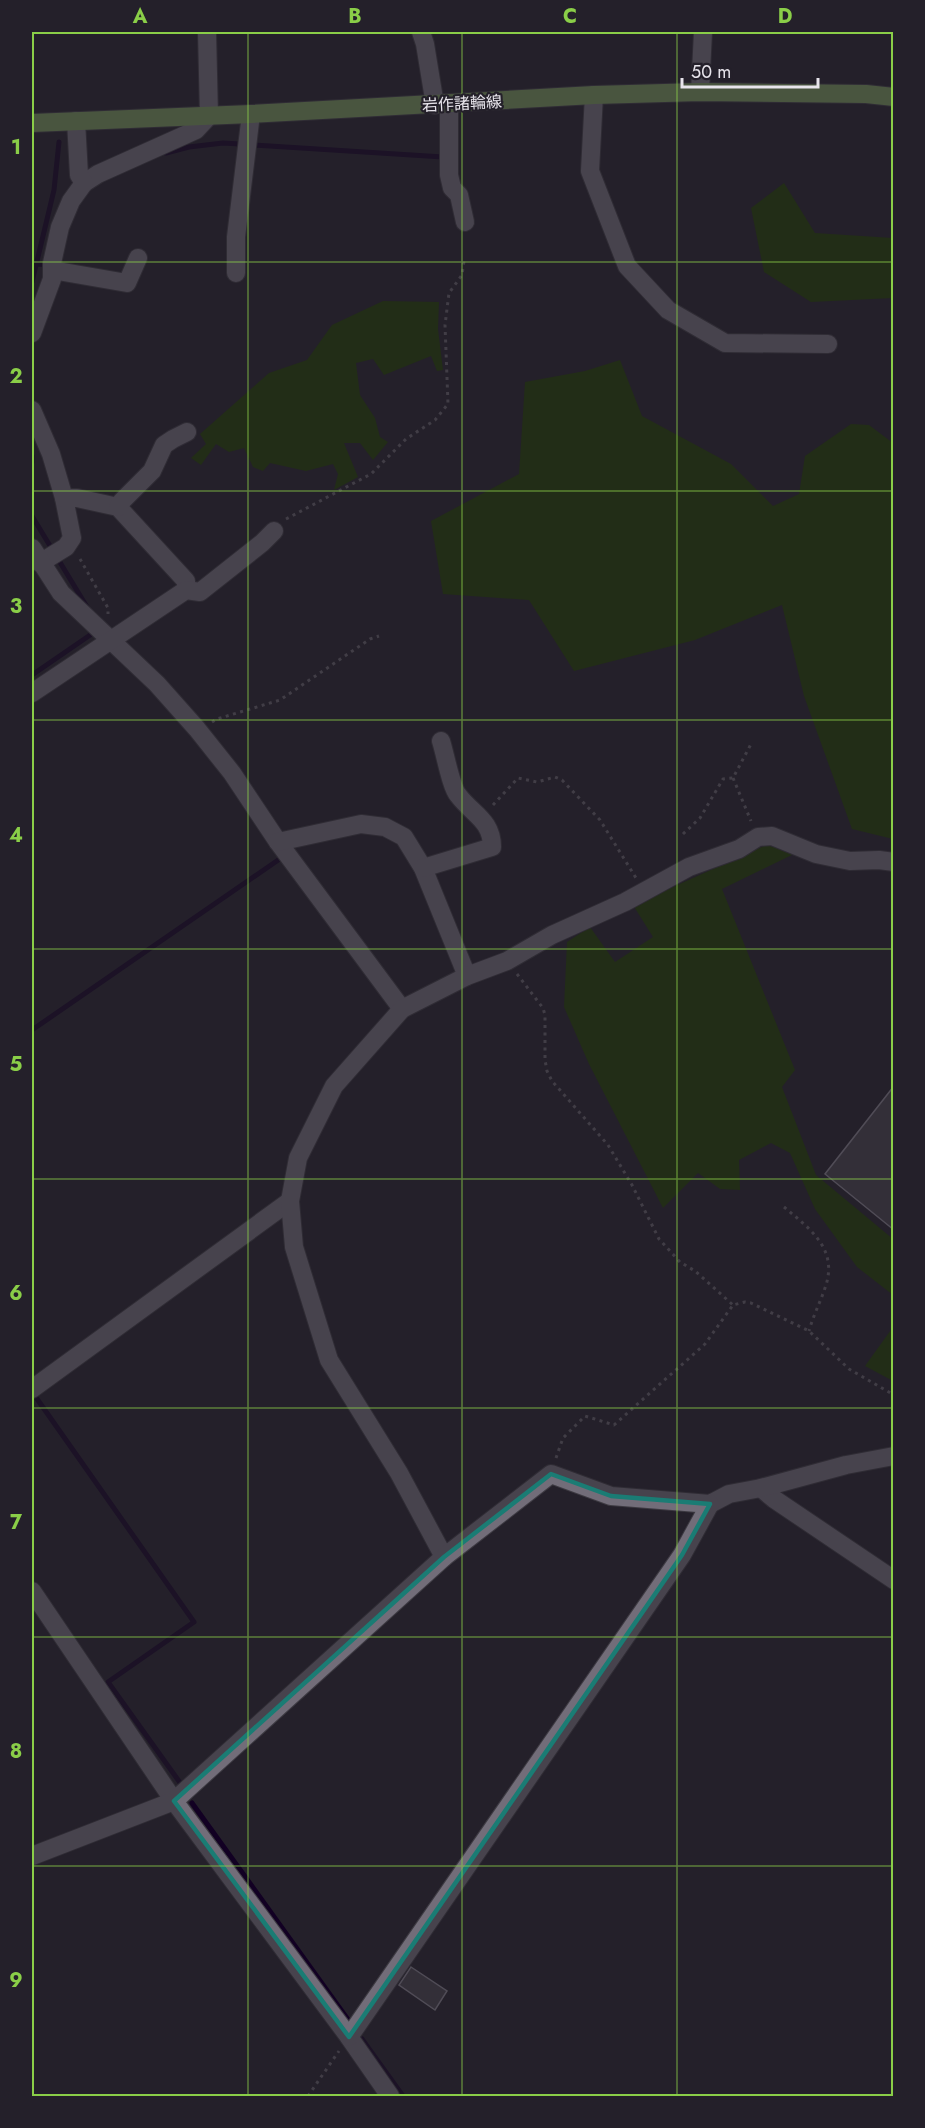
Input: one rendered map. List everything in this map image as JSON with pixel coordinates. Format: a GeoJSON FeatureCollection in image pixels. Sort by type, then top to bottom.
{"type":"FeatureCollection","features":[{"type":"Feature","properties":{"kind":"main road","name":"岩作諸輪線"},"geometry":{"type":"LineString","coordinates":[[32,123],[251,114],[594,95],[700,92],[866,94],[894,97]]}},
{"type":"Feature","properties":{"kind":"street"},"geometry":{"type":"LineString","coordinates":[[32,333],[52,279],[60,227],[71,201],[84,183],[98,174],[196,130],[209,116],[207,32]]}},
{"type":"Feature","properties":{"kind":"street"},"geometry":{"type":"LineString","coordinates":[[421,32],[442,104],[452,188],[459,195],[465,222]]}},
{"type":"Feature","properties":{"kind":"street"},"geometry":{"type":"LineString","coordinates":[[700,92],[702,32]]}},
{"type":"Feature","properties":{"kind":"street"},"geometry":{"type":"LineString","coordinates":[[594,95],[590,171],[627,266],[668,310],[725,343],[828,345]]}},
{"type":"Feature","properties":{"kind":"street"},"geometry":{"type":"LineString","coordinates":[[236,273],[236,237],[251,114]]}},
{"type":"Feature","properties":{"kind":"street"},"geometry":{"type":"LineString","coordinates":[[76,122],[79,175],[84,183]]}},
{"type":"Feature","properties":{"kind":"street"},"geometry":{"type":"LineString","coordinates":[[52,270],[127,283],[138,258]]}},
{"type":"Feature","properties":{"kind":"street"},"geometry":{"type":"LineString","coordinates":[[32,410],[51,454],[64,498],[72,538],[66,547],[36,555],[61,592],[157,684],[200,732],[402,1009]]}},
{"type":"Feature","properties":{"kind":"street"},"geometry":{"type":"LineString","coordinates":[[118,507],[153,471],[164,446],[187,432]]}},
{"type":"Feature","properties":{"kind":"street"},"geometry":{"type":"LineString","coordinates":[[64,498],[77,498],[118,507],[186,581],[186,590]]}},
{"type":"Feature","properties":{"kind":"street"},"geometry":{"type":"LineString","coordinates":[[32,693],[186,590],[200,592],[274,531]]}},
{"type":"Feature","properties":{"kind":"street"},"geometry":{"type":"LineString","coordinates":[[423,868],[492,847],[492,835],[480,816],[456,794],[441,741]]}},
{"type":"Feature","properties":{"kind":"street"},"geometry":{"type":"LineString","coordinates":[[278,842],[361,824],[385,826],[404,837],[423,868],[467,976]]}},
{"type":"Feature","properties":{"kind":"street"},"geometry":{"type":"LineString","coordinates":[[444,1557],[399,1473],[329,1360],[294,1247],[290,1201],[298,1158],[334,1086],[402,1009],[467,976],[507,961],[552,936],[645,892],[689,867],[740,849],[758,837],[772,836],[816,854],[850,861],[894,862]]}},
{"type":"Feature","properties":{"kind":"street"},"geometry":{"type":"LineString","coordinates":[[32,1389],[290,1201]]}},
{"type":"Feature","properties":{"kind":"street"},"geometry":{"type":"LineString","coordinates":[[32,1856],[174,1801],[444,1557],[551,1474],[611,1496],[710,1504],[729,1494],[761,1488],[846,1465],[894,1456]]}},
{"type":"Feature","properties":{"kind":"street"},"geometry":{"type":"LineString","coordinates":[[761,1488],[894,1580]]}},
{"type":"Feature","properties":{"kind":"street"},"geometry":{"type":"LineString","coordinates":[[349,2037],[682,1555],[710,1504]]}},
{"type":"Feature","properties":{"kind":"street"},"geometry":{"type":"LineString","coordinates":[[32,1591],[174,1801],[349,2037],[390,2097]]}},
{"type":"Feature","properties":{"kind":"path"},"geometry":{"type":"LineString","coordinates":[[274,531],[283,521],[371,474],[406,439],[435,420],[448,404],[447,314],[449,293],[462,274],[464,261]]}},
{"type":"Feature","properties":{"kind":"path"},"geometry":{"type":"LineString","coordinates":[[69,543],[92,576],[108,608],[107,619]]}},
{"type":"Feature","properties":{"kind":"path"},"geometry":{"type":"LineString","coordinates":[[200,732],[217,719],[280,700],[370,639],[380,636]]}},
{"type":"Feature","properties":{"kind":"path"},"geometry":{"type":"LineString","coordinates":[[733,778],[751,744]]}},
{"type":"Feature","properties":{"kind":"path"},"geometry":{"type":"LineString","coordinates":[[480,816],[503,796],[518,778],[537,782],[555,777],[562,780],[600,820],[645,892]]}},
{"type":"Feature","properties":{"kind":"path"},"geometry":{"type":"LineString","coordinates":[[683,834],[700,818],[723,779],[733,778]]}},
{"type":"Feature","properties":{"kind":"path"},"geometry":{"type":"LineString","coordinates":[[733,778],[758,837]]}},
{"type":"Feature","properties":{"kind":"path"},"geometry":{"type":"LineString","coordinates":[[507,961],[543,1008],[545,1060],[552,1081],[608,1145],[632,1185],[659,1239],[680,1262],[695,1271],[733,1305]]}},
{"type":"Feature","properties":{"kind":"path"},"geometry":{"type":"LineString","coordinates":[[784,1207],[808,1227],[826,1251],[828,1260],[827,1284],[808,1331]]}},
{"type":"Feature","properties":{"kind":"path"},"geometry":{"type":"LineString","coordinates":[[551,1474],[563,1438],[585,1416],[614,1425],[705,1344],[733,1305],[745,1302],[752,1303],[808,1331],[849,1369],[894,1395]]}},
{"type":"Feature","properties":{"kind":"path"},"geometry":{"type":"LineString","coordinates":[[308,2097],[349,2037]]}},
{"type":"Feature","properties":{"kind":"highlighted area"},"geometry":{"type":"Polygon","coordinates":[[[551,1474],[611,1496],[710,1504],[682,1555],[349,2037],[174,1801],[444,1557],[551,1474]]]}},
{"type":"Feature","properties":{"kind":"green space"},"geometry":{"type":"Polygon","coordinates":[[[784,183],[815,233],[893,238],[893,298],[811,302],[764,272],[751,208],[784,183]]]}},
{"type":"Feature","properties":{"kind":"green space"},"geometry":{"type":"Polygon","coordinates":[[[383,301],[439,302],[438,329],[443,370],[437,371],[431,356],[384,375],[373,359],[356,363],[360,395],[375,418],[380,437],[388,442],[373,460],[360,443],[344,443],[358,477],[334,490],[338,474],[333,464],[306,471],[270,463],[263,471],[253,467],[244,448],[229,452],[216,444],[201,465],[191,458],[206,444],[200,434],[269,373],[307,360],[332,325],[383,301]]]}},
{"type":"Feature","properties":{"kind":"green space"},"geometry":{"type":"Polygon","coordinates":[[[620,360],[642,416],[731,464],[773,506],[799,494],[805,456],[851,424],[869,425],[893,443],[893,839],[852,829],[804,696],[782,605],[695,640],[574,671],[529,600],[443,594],[431,521],[519,474],[525,382],[585,371],[620,360]]]}},
{"type":"Feature","properties":{"kind":"green space"},"geometry":{"type":"Polygon","coordinates":[[[766,845],[796,853],[722,889],[795,1070],[782,1087],[816,1175],[893,1239],[893,1295],[857,1267],[815,1209],[790,1153],[771,1143],[739,1160],[740,1190],[720,1189],[698,1173],[663,1208],[589,1064],[564,1007],[567,942],[590,927],[615,962],[653,937],[633,905],[766,845]]]}},
{"type":"Feature","properties":{"kind":"green space"},"geometry":{"type":"Polygon","coordinates":[[[893,1327],[894,1381],[865,1366],[893,1327]]]}},
{"type":"Feature","properties":{"kind":"building"},"geometry":{"type":"Polygon","coordinates":[[[894,1086],[894,1230],[825,1174],[894,1086]]]}},
{"type":"Feature","properties":{"kind":"building"},"geometry":{"type":"Polygon","coordinates":[[[411,1967],[447,1991],[435,2010],[399,1985],[411,1967]]]}},
{"type":"Feature","properties":{"kind":"waterway"},"geometry":{"type":"LineString","coordinates":[[32,282],[54,190],[59,142]]}},
{"type":"Feature","properties":{"kind":"waterway"},"geometry":{"type":"LineString","coordinates":[[166,153],[189,147],[223,143],[443,157],[443,154]]}},
{"type":"Feature","properties":{"kind":"waterway"},"geometry":{"type":"LineString","coordinates":[[37,264],[49,265]]}},
{"type":"Feature","properties":{"kind":"waterway"},"geometry":{"type":"LineString","coordinates":[[32,456],[32,462]]}},
{"type":"Feature","properties":{"kind":"waterway"},"geometry":{"type":"LineString","coordinates":[[32,516],[87,607]]}},
{"type":"Feature","properties":{"kind":"waterway"},"geometry":{"type":"LineString","coordinates":[[32,675],[96,631]]}},
{"type":"Feature","properties":{"kind":"waterway"},"geometry":{"type":"LineString","coordinates":[[32,1030],[284,856]]}},
{"type":"Feature","properties":{"kind":"waterway"},"geometry":{"type":"LineString","coordinates":[[35,1396],[194,1622],[108,1682],[181,1784]]}},
{"type":"Feature","properties":{"kind":"waterway"},"geometry":{"type":"LineString","coordinates":[[192,1803],[349,2021]]}},
{"type":"Feature","properties":{"kind":"waterway"},"geometry":{"type":"LineString","coordinates":[[362,2039],[403,2096]]}}]}
